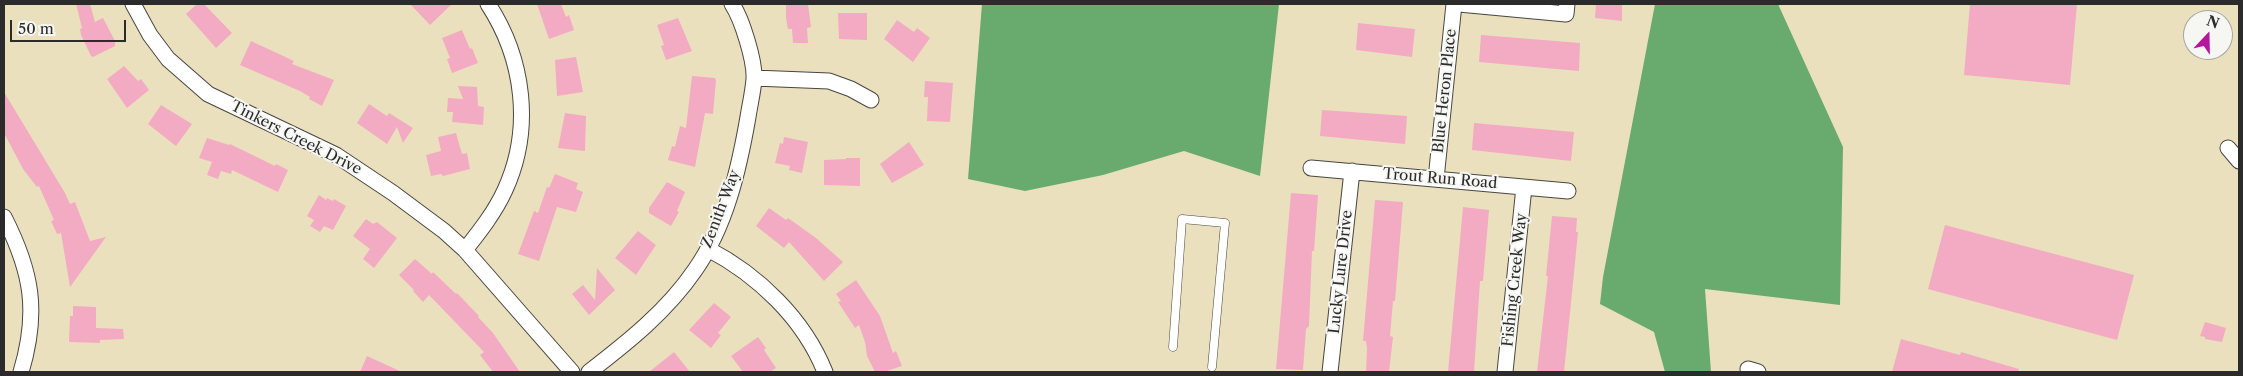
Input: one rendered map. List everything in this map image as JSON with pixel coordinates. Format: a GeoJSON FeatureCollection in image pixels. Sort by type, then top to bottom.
{"type":"FeatureCollection","features":[{"type":"Feature","properties":{"kind":"street","name":"Tinkers Creek Drive"},"geometry":{"type":"LineString","coordinates":[[133,4],[150,35],[168,60],[203,89],[233,106],[310,142],[352,165],[422,214],[465,250],[572,372]]}},
{"type":"Feature","properties":{"kind":"street"},"geometry":{"type":"LineString","coordinates":[[465,250],[482,229],[505,190],[511,174],[522,128],[521,95],[514,59],[508,40],[488,4]]}},
{"type":"Feature","properties":{"kind":"street","name":"Zenith Way"},"geometry":{"type":"LineString","coordinates":[[589,372],[643,329],[663,309],[696,269],[708,249],[723,212],[739,162],[754,78],[746,35],[732,4]]}},
{"type":"Feature","properties":{"kind":"street","name":"Blue Heron Place"},"geometry":{"type":"LineString","coordinates":[[1436,179],[1454,4]]}},
{"type":"Feature","properties":{"kind":"street"},"geometry":{"type":"LineString","coordinates":[[1459,4],[1566,14],[1567,4]]}},
{"type":"Feature","properties":{"kind":"street"},"geometry":{"type":"LineString","coordinates":[[754,78],[829,81],[851,89],[871,100]]}},
{"type":"Feature","properties":{"kind":"street"},"geometry":{"type":"LineString","coordinates":[[2228,148],[2239,161]]}},
{"type":"Feature","properties":{"kind":"street","name":"Trout Run Road"},"geometry":{"type":"LineString","coordinates":[[1311,168],[1568,192]]}},
{"type":"Feature","properties":{"kind":"street","name":"Lucky Lure Drive"},"geometry":{"type":"LineString","coordinates":[[1330,372],[1352,171]]}},
{"type":"Feature","properties":{"kind":"street","name":"Fishing Creek Way"},"geometry":{"type":"LineString","coordinates":[[1506,372],[1524,187]]}},
{"type":"Feature","properties":{"kind":"street"},"geometry":{"type":"LineString","coordinates":[[4,217],[22,259],[31,297],[31,329],[21,372]]}},
{"type":"Feature","properties":{"kind":"street"},"geometry":{"type":"LineString","coordinates":[[708,249],[745,271],[780,304],[809,340],[825,372]]}},
{"type":"Feature","properties":{"kind":"lane"},"geometry":{"type":"LineString","coordinates":[[1173,347],[1182,219],[1225,223],[1212,367]]}},
{"type":"Feature","properties":{"kind":"green space"},"geometry":{"type":"Polygon","coordinates":[[[982,4],[1279,4],[1260,176],[1184,151],[1103,175],[1025,191],[968,179],[982,4]]]}},
{"type":"Feature","properties":{"kind":"green space"},"geometry":{"type":"Polygon","coordinates":[[[1655,4],[1778,4],[1843,147],[1840,305],[1705,289],[1711,372],[1665,372],[1654,332],[1600,304],[1603,277],[1655,4]]]}},
{"type":"Feature","properties":{"kind":"building"},"geometry":{"type":"Polygon","coordinates":[[[76,4],[90,4],[95,22],[103,18],[115,41],[115,46],[93,57],[91,56],[81,35],[80,29],[82,28],[76,4]]]}},
{"type":"Feature","properties":{"kind":"building"},"geometry":{"type":"Polygon","coordinates":[[[197,4],[204,4],[232,33],[216,48],[186,14],[197,4]]]}},
{"type":"Feature","properties":{"kind":"building"},"geometry":{"type":"Polygon","coordinates":[[[410,4],[452,4],[430,25],[410,4]]]}},
{"type":"Feature","properties":{"kind":"building"},"geometry":{"type":"Polygon","coordinates":[[[537,4],[561,4],[566,17],[569,15],[574,30],[549,39],[537,4]]]}},
{"type":"Feature","properties":{"kind":"building"},"geometry":{"type":"Polygon","coordinates":[[[786,4],[808,4],[811,27],[807,28],[808,43],[793,43],[792,29],[788,29],[786,18],[786,4]]]}},
{"type":"Feature","properties":{"kind":"building"},"geometry":{"type":"Polygon","coordinates":[[[1596,4],[1622,4],[1622,21],[1595,18],[1596,4]]]}},
{"type":"Feature","properties":{"kind":"building"},"geometry":{"type":"Polygon","coordinates":[[[1970,4],[2077,4],[2070,85],[1964,75],[1970,4]]]}},
{"type":"Feature","properties":{"kind":"building"},"geometry":{"type":"Polygon","coordinates":[[[838,13],[867,13],[867,40],[839,39],[838,13]]]}},
{"type":"Feature","properties":{"kind":"building"},"geometry":{"type":"Polygon","coordinates":[[[678,18],[692,51],[666,60],[661,46],[664,45],[657,25],[678,18]]]}},
{"type":"Feature","properties":{"kind":"building"},"geometry":{"type":"Polygon","coordinates":[[[897,20],[914,32],[917,28],[930,38],[913,62],[884,39],[897,20]]]}},
{"type":"Feature","properties":{"kind":"building"},"geometry":{"type":"Polygon","coordinates":[[[1358,23],[1415,29],[1412,57],[1356,50],[1358,23]]]}},
{"type":"Feature","properties":{"kind":"building"},"geometry":{"type":"Polygon","coordinates":[[[462,30],[478,63],[452,73],[447,59],[450,58],[442,38],[462,30]]]}},
{"type":"Feature","properties":{"kind":"building"},"geometry":{"type":"Polygon","coordinates":[[[1481,35],[1580,43],[1579,71],[1479,62],[1481,35]]]}},
{"type":"Feature","properties":{"kind":"building"},"geometry":{"type":"Polygon","coordinates":[[[251,41],[294,61],[292,64],[334,80],[322,106],[309,99],[310,97],[300,91],[240,65],[251,41]]]}},
{"type":"Feature","properties":{"kind":"building"},"geometry":{"type":"Polygon","coordinates":[[[576,57],[583,92],[557,96],[555,60],[576,57]]]}},
{"type":"Feature","properties":{"kind":"building"},"geometry":{"type":"Polygon","coordinates":[[[124,66],[138,81],[141,79],[149,90],[127,108],[107,79],[124,66]]]}},
{"type":"Feature","properties":{"kind":"building"},"geometry":{"type":"Polygon","coordinates":[[[692,76],[715,78],[716,80],[713,114],[705,113],[695,167],[668,160],[672,146],[675,147],[680,126],[686,128],[692,76]]]}},
{"type":"Feature","properties":{"kind":"building"},"geometry":{"type":"Polygon","coordinates":[[[925,81],[953,83],[950,122],[927,121],[928,97],[924,97],[925,81]]]}},
{"type":"Feature","properties":{"kind":"building"},"geometry":{"type":"Polygon","coordinates":[[[458,86],[477,87],[478,106],[484,107],[483,125],[452,122],[453,112],[447,112],[448,98],[463,99],[458,86]]]}},
{"type":"Feature","properties":{"kind":"building"},"geometry":{"type":"Polygon","coordinates":[[[4,92],[70,204],[75,202],[90,241],[106,237],[70,287],[61,233],[57,234],[51,221],[54,220],[39,186],[37,187],[23,169],[4,133],[4,92]]]}},
{"type":"Feature","properties":{"kind":"building"},"geometry":{"type":"Polygon","coordinates":[[[369,104],[387,116],[389,113],[413,128],[403,143],[397,127],[387,144],[357,123],[369,104]]]}},
{"type":"Feature","properties":{"kind":"building"},"geometry":{"type":"Polygon","coordinates":[[[161,105],[192,124],[176,146],[148,124],[161,105]]]}},
{"type":"Feature","properties":{"kind":"building"},"geometry":{"type":"Polygon","coordinates":[[[1322,110],[1407,116],[1405,144],[1320,136],[1322,110]]]}},
{"type":"Feature","properties":{"kind":"building"},"geometry":{"type":"Polygon","coordinates":[[[565,113],[586,116],[585,151],[558,148],[565,113]]]}},
{"type":"Feature","properties":{"kind":"building"},"geometry":{"type":"Polygon","coordinates":[[[1474,123],[1574,132],[1571,161],[1472,150],[1474,123]]]}},
{"type":"Feature","properties":{"kind":"building"},"geometry":{"type":"Polygon","coordinates":[[[456,133],[462,154],[467,153],[470,169],[443,176],[441,174],[431,176],[426,155],[441,151],[438,137],[456,133]]]}},
{"type":"Feature","properties":{"kind":"building"},"geometry":{"type":"Polygon","coordinates":[[[784,137],[808,142],[802,173],[789,170],[790,166],[775,163],[780,143],[783,144],[784,137]]]}},
{"type":"Feature","properties":{"kind":"building"},"geometry":{"type":"Polygon","coordinates":[[[207,138],[230,144],[275,166],[276,164],[288,170],[278,192],[232,170],[231,174],[221,171],[218,179],[207,175],[212,162],[199,158],[207,138]]]}},
{"type":"Feature","properties":{"kind":"building"},"geometry":{"type":"Polygon","coordinates":[[[909,142],[924,165],[892,183],[880,164],[909,142]]]}},
{"type":"Feature","properties":{"kind":"building"},"geometry":{"type":"Polygon","coordinates":[[[860,158],[860,186],[824,185],[824,160],[860,158]]]}},
{"type":"Feature","properties":{"kind":"building"},"geometry":{"type":"Polygon","coordinates":[[[555,174],[578,183],[576,189],[583,192],[576,212],[557,207],[539,261],[518,254],[534,211],[538,213],[547,187],[549,188],[555,174]]]}},
{"type":"Feature","properties":{"kind":"building"},"geometry":{"type":"Polygon","coordinates":[[[667,182],[685,192],[677,211],[679,212],[671,226],[649,213],[649,208],[667,182]]]}},
{"type":"Feature","properties":{"kind":"building"},"geometry":{"type":"Polygon","coordinates":[[[1291,193],[1318,195],[1314,251],[1312,251],[1309,326],[1306,329],[1303,370],[1276,369],[1291,193]]]}},
{"type":"Feature","properties":{"kind":"building"},"geometry":{"type":"Polygon","coordinates":[[[319,195],[326,200],[327,198],[333,201],[334,199],[346,206],[333,230],[324,226],[320,232],[310,226],[314,220],[307,216],[319,195]]]}},
{"type":"Feature","properties":{"kind":"building"},"geometry":{"type":"Polygon","coordinates":[[[1375,200],[1403,202],[1395,301],[1393,301],[1390,336],[1393,337],[1389,372],[1366,372],[1367,349],[1366,341],[1363,341],[1375,200]]]}},
{"type":"Feature","properties":{"kind":"building"},"geometry":{"type":"Polygon","coordinates":[[[1463,207],[1489,210],[1483,281],[1480,281],[1474,372],[1448,372],[1463,207]]]}},
{"type":"Feature","properties":{"kind":"building"},"geometry":{"type":"Polygon","coordinates":[[[769,208],[786,220],[788,218],[816,238],[843,262],[824,281],[789,242],[784,248],[756,226],[769,208]]]}},
{"type":"Feature","properties":{"kind":"building"},"geometry":{"type":"Polygon","coordinates":[[[1552,216],[1577,218],[1576,232],[1578,232],[1564,372],[1537,372],[1548,276],[1546,276],[1552,216]]]}},
{"type":"Feature","properties":{"kind":"building"},"geometry":{"type":"Polygon","coordinates":[[[366,219],[373,224],[377,222],[397,238],[374,268],[363,259],[370,249],[353,236],[366,219]]]}},
{"type":"Feature","properties":{"kind":"building"},"geometry":{"type":"Polygon","coordinates":[[[1945,225],[2134,275],[2117,340],[1928,289],[1945,225]]]}},
{"type":"Feature","properties":{"kind":"building"},"geometry":{"type":"Polygon","coordinates":[[[638,231],[656,245],[636,275],[615,258],[638,231]]]}},
{"type":"Feature","properties":{"kind":"building"},"geometry":{"type":"Polygon","coordinates":[[[415,259],[457,293],[479,316],[520,372],[493,372],[480,355],[484,352],[429,295],[423,302],[399,275],[415,259]]]}},
{"type":"Feature","properties":{"kind":"building"},"geometry":{"type":"Polygon","coordinates":[[[597,268],[615,290],[589,315],[572,294],[583,285],[595,300],[597,268]]]}},
{"type":"Feature","properties":{"kind":"building"},"geometry":{"type":"Polygon","coordinates":[[[856,280],[880,316],[893,353],[896,351],[902,366],[884,372],[875,372],[867,356],[865,342],[859,325],[855,328],[838,302],[841,301],[836,294],[856,280]]]}},
{"type":"Feature","properties":{"kind":"building"},"geometry":{"type":"Polygon","coordinates":[[[714,303],[731,317],[718,333],[721,335],[711,348],[689,330],[714,303]]]}},
{"type":"Feature","properties":{"kind":"building"},"geometry":{"type":"Polygon","coordinates":[[[73,306],[96,307],[96,328],[123,329],[124,339],[100,340],[100,343],[69,342],[70,316],[73,316],[73,306]]]}},
{"type":"Feature","properties":{"kind":"building"},"geometry":{"type":"Polygon","coordinates":[[[2205,322],[2226,328],[2222,342],[2205,339],[2205,337],[2200,336],[2205,322]]]}},
{"type":"Feature","properties":{"kind":"building"},"geometry":{"type":"Polygon","coordinates":[[[758,337],[776,368],[770,372],[743,372],[731,356],[758,337]]]}},
{"type":"Feature","properties":{"kind":"building"},"geometry":{"type":"Polygon","coordinates":[[[1901,339],[1960,355],[1961,352],[2019,369],[2018,372],[1892,372],[1901,339]]]}},
{"type":"Feature","properties":{"kind":"building"},"geometry":{"type":"Polygon","coordinates":[[[674,352],[690,372],[649,372],[674,352]]]}},
{"type":"Feature","properties":{"kind":"building"},"geometry":{"type":"Polygon","coordinates":[[[367,356],[402,372],[360,372],[367,356]]]}}]}
